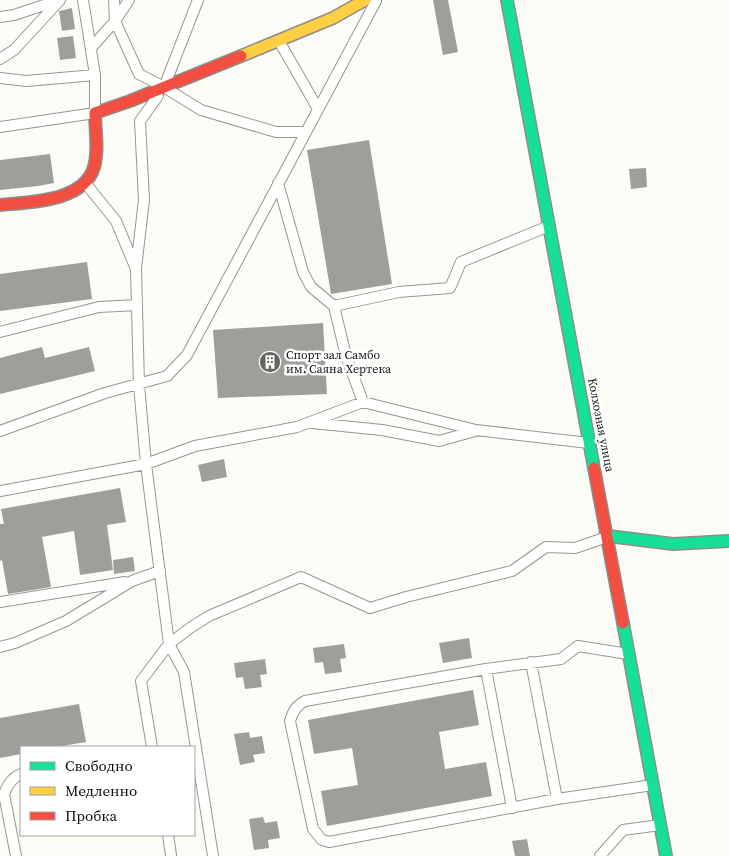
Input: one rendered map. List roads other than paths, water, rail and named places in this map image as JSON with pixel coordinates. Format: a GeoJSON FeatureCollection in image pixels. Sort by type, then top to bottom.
{"type":"FeatureCollection","features":[{"type":"Feature","properties":{"kind":"main road"},"geometry":{"type":"LineString","coordinates":[[0,205],[50,199],[69,194],[86,184],[94,168],[95,113],[333,18],[365,0]]}},
{"type":"Feature","properties":{"kind":"main road","name":"Колхозная улица"},"geometry":{"type":"LineString","coordinates":[[507,0],[666,856]]}},
{"type":"Feature","properties":{"kind":"main road"},"geometry":{"type":"LineString","coordinates":[[608,536],[673,544],[729,541]]}},
{"type":"Feature","properties":{"kind":"lane"},"geometry":{"type":"LineString","coordinates":[[0,17],[14,15],[60,0]]}},
{"type":"Feature","properties":{"kind":"lane"},"geometry":{"type":"LineString","coordinates":[[0,59],[14,50],[60,0]]}},
{"type":"Feature","properties":{"kind":"lane"},"geometry":{"type":"LineString","coordinates":[[0,127],[95,113],[95,75],[83,0]]}},
{"type":"Feature","properties":{"kind":"lane"},"geometry":{"type":"LineString","coordinates":[[114,0],[115,21],[139,74],[201,110],[276,132],[305,132]]}},
{"type":"Feature","properties":{"kind":"lane"},"geometry":{"type":"LineString","coordinates":[[91,48],[115,21],[129,0]]}},
{"type":"Feature","properties":{"kind":"lane"},"geometry":{"type":"LineString","coordinates":[[198,0],[164,87],[140,121],[144,200],[136,269],[138,384],[146,464],[169,644],[184,672],[213,856]]}},
{"type":"Feature","properties":{"kind":"lane"},"geometry":{"type":"LineString","coordinates":[[0,431],[105,393],[167,376],[187,356],[377,0]]}},
{"type":"Feature","properties":{"kind":"lane"},"geometry":{"type":"LineString","coordinates":[[278,40],[318,109]]}},
{"type":"Feature","properties":{"kind":"lane"},"geometry":{"type":"LineString","coordinates":[[0,78],[26,81],[95,75]]}},
{"type":"Feature","properties":{"kind":"lane"},"geometry":{"type":"LineString","coordinates":[[278,183],[303,272],[311,287],[334,306],[346,356],[363,402]]}},
{"type":"Feature","properties":{"kind":"lane"},"geometry":{"type":"LineString","coordinates":[[86,184],[116,221],[136,269]]}},
{"type":"Feature","properties":{"kind":"lane"},"geometry":{"type":"LineString","coordinates":[[334,306],[399,292],[450,288],[461,262],[550,226]]}},
{"type":"Feature","properties":{"kind":"lane"},"geometry":{"type":"LineString","coordinates":[[0,332],[99,307],[137,305]]}},
{"type":"Feature","properties":{"kind":"lane"},"geometry":{"type":"LineString","coordinates":[[0,492],[146,464],[195,446],[297,427],[363,402],[476,430],[590,443]]}},
{"type":"Feature","properties":{"kind":"lane"},"geometry":{"type":"LineString","coordinates":[[309,423],[382,430],[439,441],[476,430]]}},
{"type":"Feature","properties":{"kind":"lane"},"geometry":{"type":"LineString","coordinates":[[152,746],[140,680],[169,644],[209,616],[301,577],[370,608],[406,596],[512,571],[546,547],[575,548],[608,536]]}},
{"type":"Feature","properties":{"kind":"lane"},"geometry":{"type":"LineString","coordinates":[[0,602],[132,581],[160,571]]}},
{"type":"Feature","properties":{"kind":"lane"},"geometry":{"type":"LineString","coordinates":[[0,647],[15,643],[66,621],[132,581]]}},
{"type":"Feature","properties":{"kind":"lane"},"geometry":{"type":"LineString","coordinates":[[629,654],[578,646],[561,659],[486,668],[305,701],[298,705],[290,721],[313,829],[322,840],[328,842],[557,799],[654,784]]}},
{"type":"Feature","properties":{"kind":"lane"},"geometry":{"type":"LineString","coordinates":[[531,662],[557,799]]}},
{"type":"Feature","properties":{"kind":"lane"},"geometry":{"type":"LineString","coordinates":[[486,668],[512,808]]}},
{"type":"Feature","properties":{"kind":"lane"},"geometry":{"type":"LineString","coordinates":[[16,856],[4,794],[13,778],[20,774]]}},
{"type":"Feature","properties":{"kind":"lane"},"geometry":{"type":"LineString","coordinates":[[600,856],[623,830],[661,825]]}},
{"type":"Feature","properties":{"kind":"lane"},"geometry":{"type":"LineString","coordinates":[[168,836],[171,855]]}},
{"type":"Feature","properties":{"kind":"place","name":"Спорт зал Самбо им. Саяна Хертека"},"geometry":{"type":"Point","coordinates":[270,362]}}]}
